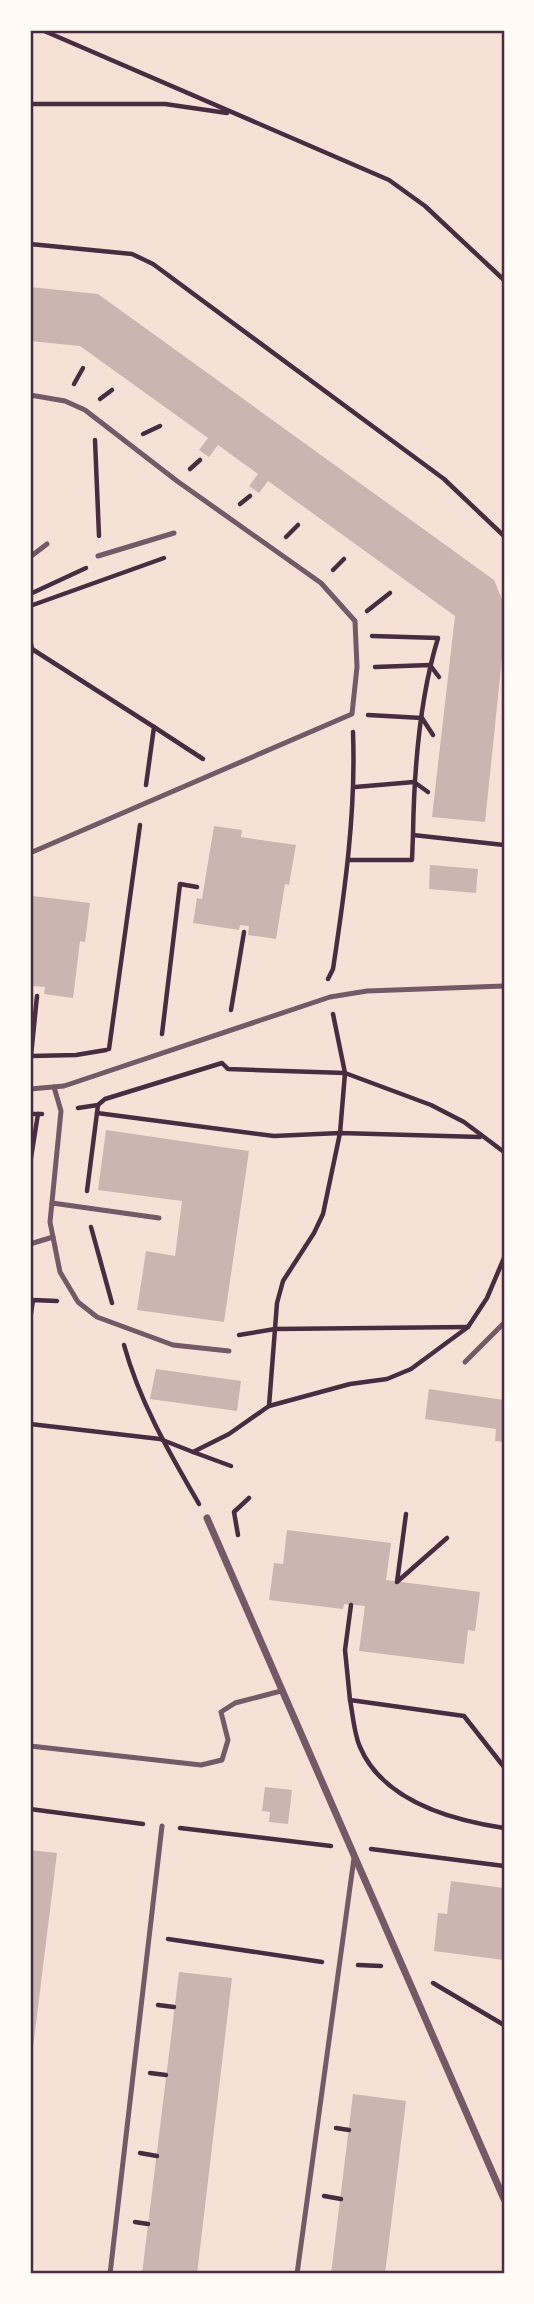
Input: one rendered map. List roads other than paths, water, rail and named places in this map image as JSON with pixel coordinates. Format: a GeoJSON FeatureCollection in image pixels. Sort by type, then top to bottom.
{"type":"FeatureCollection","features":[{"type":"Feature","properties":{"kind":"street"},"geometry":{"type":"LineString","coordinates":[[207,1518],[504,2199]]}},
{"type":"Feature","properties":{"kind":"lane"},"geometry":{"type":"LineString","coordinates":[[30,395],[65,401],[93,416],[177,481],[320,583],[355,621],[358,636],[352,714],[30,853]]}},
{"type":"Feature","properties":{"kind":"lane"},"geometry":{"type":"LineString","coordinates":[[99,556],[174,533]]}},
{"type":"Feature","properties":{"kind":"lane"},"geometry":{"type":"LineString","coordinates":[[30,557],[47,544]]}},
{"type":"Feature","properties":{"kind":"lane"},"geometry":{"type":"LineString","coordinates":[[30,1089],[54,1087],[165,1054],[330,997],[367,991],[504,986]]}},
{"type":"Feature","properties":{"kind":"lane"},"geometry":{"type":"LineString","coordinates":[[54,1087],[61,1111],[52,1203],[53,1237],[60,1272],[78,1302],[97,1317],[173,1345],[229,1351]]}},
{"type":"Feature","properties":{"kind":"lane"},"geometry":{"type":"LineString","coordinates":[[52,1203],[159,1218]]}},
{"type":"Feature","properties":{"kind":"lane"},"geometry":{"type":"LineString","coordinates":[[30,1244],[53,1237]]}},
{"type":"Feature","properties":{"kind":"lane"},"geometry":{"type":"LineString","coordinates":[[465,1362],[504,1323]]}},
{"type":"Feature","properties":{"kind":"lane"},"geometry":{"type":"LineString","coordinates":[[30,1746],[169,1764],[201,1765],[222,1760],[228,1740],[221,1712],[235,1703],[281,1691]]}},
{"type":"Feature","properties":{"kind":"lane"},"geometry":{"type":"LineString","coordinates":[[110,2274],[162,1826]]}},
{"type":"Feature","properties":{"kind":"lane"},"geometry":{"type":"LineString","coordinates":[[298,2274],[353,1852]]}}]}
